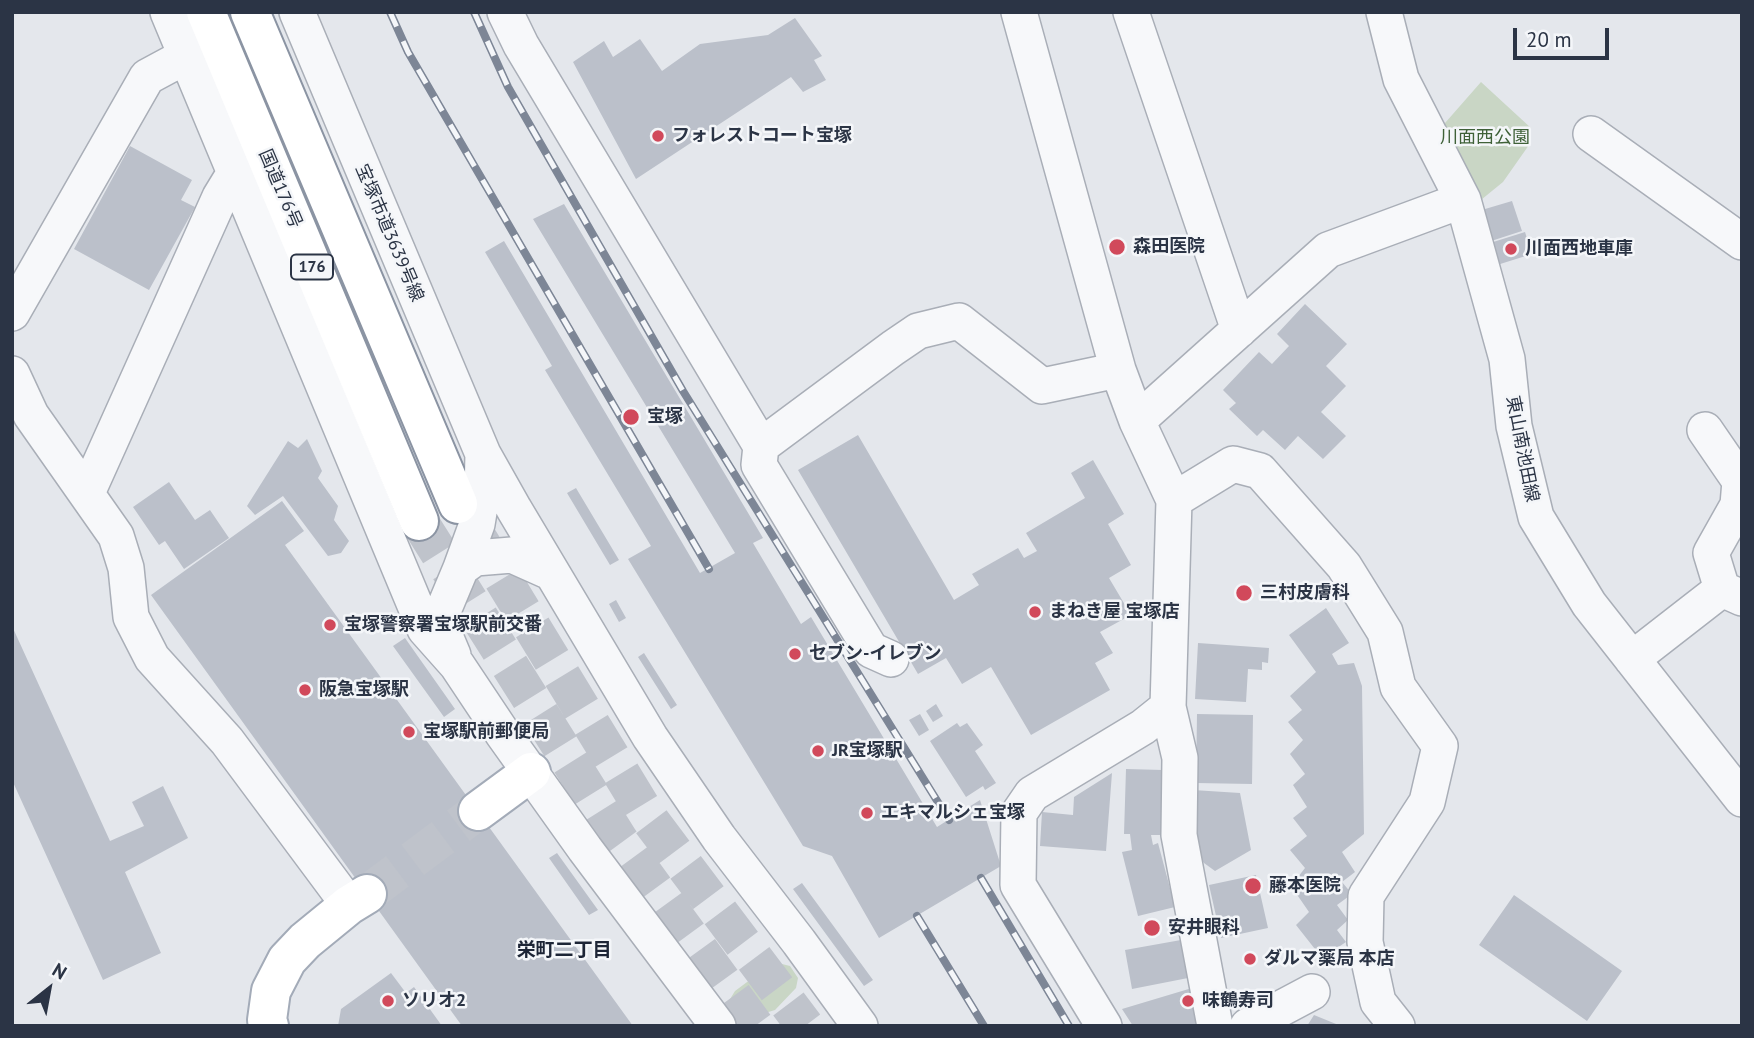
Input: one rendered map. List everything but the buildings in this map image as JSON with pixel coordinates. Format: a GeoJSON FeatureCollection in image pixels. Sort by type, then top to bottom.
{"type":"FeatureCollection","features":[{"type":"Feature","properties":{"kind":"main road","name":"国道176号"},"geometry":{"type":"LineString","coordinates":[[206,12],[419,521]]}},
{"type":"Feature","properties":{"kind":"main road","name":"176"},"geometry":{"type":"LineString","coordinates":[[250,12],[458,504]]}},
{"type":"Feature","properties":{"kind":"main road"},"geometry":{"type":"LineString","coordinates":[[478,811],[531,772]]}},
{"type":"Feature","properties":{"kind":"main road"},"geometry":{"type":"LineString","coordinates":[[269,1026],[267,1020],[271,991],[287,960],[305,941],[358,900]]}},
{"type":"Feature","properties":{"kind":"street"},"geometry":{"type":"LineString","coordinates":[[168,12],[425,629],[457,665],[585,849],[718,1026]]}},
{"type":"Feature","properties":{"kind":"street","name":"宝塚市道3639号線"},"geometry":{"type":"LineString","coordinates":[[297,12],[483,454],[650,737],[719,838],[860,1026]]}},
{"type":"Feature","properties":{"kind":"street"},"geometry":{"type":"LineString","coordinates":[[505,12],[521,29],[761,446],[759,465],[871,650],[891,659]]}},
{"type":"Feature","properties":{"kind":"street"},"geometry":{"type":"LineString","coordinates":[[1019,12],[1118,370],[1137,421],[1174,500],[1168,707],[1180,758],[1179,835],[1215,1026]]}},
{"type":"Feature","properties":{"kind":"street"},"geometry":{"type":"LineString","coordinates":[[1131,12],[1239,330]]}},
{"type":"Feature","properties":{"kind":"street","name":"東山南池田線"},"geometry":{"type":"LineString","coordinates":[[1384,12],[1401,79],[1463,200],[1507,359],[1514,426],[1536,517],[1589,604],[1742,799]]}},
{"type":"Feature","properties":{"kind":"street"},"geometry":{"type":"LineString","coordinates":[[12,313],[148,77],[186,56]]}},
{"type":"Feature","properties":{"kind":"street"},"geometry":{"type":"LineString","coordinates":[[1591,134],[1742,242]]}},
{"type":"Feature","properties":{"kind":"street"},"geometry":{"type":"LineString","coordinates":[[88,493],[220,197],[234,174]]}},
{"type":"Feature","properties":{"kind":"street"},"geometry":{"type":"LineString","coordinates":[[1137,421],[1328,250],[1463,200]]}},
{"type":"Feature","properties":{"kind":"street"},"geometry":{"type":"LineString","coordinates":[[761,446],[918,331],[959,321],[1042,386],[1118,370]]}},
{"type":"Feature","properties":{"kind":"street"},"geometry":{"type":"LineString","coordinates":[[12,374],[21,425],[88,493],[116,536],[126,568],[131,617],[152,658],[227,741],[358,900]]}},
{"type":"Feature","properties":{"kind":"street"},"geometry":{"type":"LineString","coordinates":[[1632,659],[1732,594],[1712,553],[1738,505],[1740,481],[1705,430]]}},
{"type":"Feature","properties":{"kind":"street"},"geometry":{"type":"LineString","coordinates":[[457,665],[445,636],[443,611],[477,524],[482,494],[483,454]]}},
{"type":"Feature","properties":{"kind":"street"},"geometry":{"type":"LineString","coordinates":[[1174,500],[1233,464],[1260,471],[1344,566],[1385,632],[1398,687],[1440,746],[1427,802],[1366,895],[1364,942],[1378,1002],[1397,1026]]}},
{"type":"Feature","properties":{"kind":"street"},"geometry":{"type":"LineString","coordinates":[[461,568],[475,558],[512,555],[551,572]]}},
{"type":"Feature","properties":{"kind":"street"},"geometry":{"type":"LineString","coordinates":[[1104,1026],[1018,885],[1019,814],[1032,794],[1143,727],[1168,707]]}},
{"type":"Feature","properties":{"kind":"street"},"geometry":{"type":"LineString","coordinates":[[1248,1026],[1312,992]]}},
{"type":"Feature","properties":{"kind":"green space","name":"川面西公園"},"geometry":{"type":"Polygon","coordinates":[[[1481,82],[1531,128],[1529,145],[1503,182],[1476,204],[1438,131],[1481,82]]]}},
{"type":"Feature","properties":{"kind":"green space"},"geometry":{"type":"Polygon","coordinates":[[[774,962],[790,966],[798,978],[796,988],[775,1010],[745,1019],[735,1014],[727,1004],[735,991],[774,962]]]}},
{"type":"Feature","properties":{"kind":"tunnel"},"geometry":{"type":"LineString","coordinates":[[419,521],[620,841],[755,1026]]}},
{"type":"Feature","properties":{"kind":"tunnel"},"geometry":{"type":"LineString","coordinates":[[473,530],[647,816],[805,1026]]}},
{"type":"Feature","properties":{"kind":"tunnel"},"geometry":{"type":"LineString","coordinates":[[367,894],[478,811]]}},
{"type":"Feature","properties":{"kind":"railway"},"geometry":{"type":"LineString","coordinates":[[390,12],[408,52],[709,569]]}},
{"type":"Feature","properties":{"kind":"railway"},"geometry":{"type":"LineString","coordinates":[[474,12],[508,87],[683,391],[949,820]]}},
{"type":"Feature","properties":{"kind":"railway"},"geometry":{"type":"LineString","coordinates":[[981,878],[1069,1026]]}},
{"type":"Feature","properties":{"kind":"railway"},"geometry":{"type":"LineString","coordinates":[[917,916],[984,1026]]}},
{"type":"Feature","properties":{"kind":"place","name":"フォレストコート宝塚"},"geometry":{"type":"Point","coordinates":[658,136]}},
{"type":"Feature","properties":{"kind":"place","name":"森田医院"},"geometry":{"type":"Point","coordinates":[1117,247]}},
{"type":"Feature","properties":{"kind":"place","name":"川面西地車庫"},"geometry":{"type":"Point","coordinates":[1511,249]}},
{"type":"Feature","properties":{"kind":"place","name":"宝塚"},"geometry":{"type":"Point","coordinates":[631,417]}},
{"type":"Feature","properties":{"kind":"place","name":"三村皮膚科"},"geometry":{"type":"Point","coordinates":[1244,593]}},
{"type":"Feature","properties":{"kind":"place","name":"まねき屋 宝塚店"},"geometry":{"type":"Point","coordinates":[1035,612]}},
{"type":"Feature","properties":{"kind":"place","name":"宝塚警察署宝塚駅前交番"},"geometry":{"type":"Point","coordinates":[330,625]}},
{"type":"Feature","properties":{"kind":"place","name":"セブン-イレブン"},"geometry":{"type":"Point","coordinates":[795,654]}},
{"type":"Feature","properties":{"kind":"place","name":"阪急宝塚駅"},"geometry":{"type":"Point","coordinates":[305,690]}},
{"type":"Feature","properties":{"kind":"place","name":"宝塚駅前郵便局"},"geometry":{"type":"Point","coordinates":[409,732]}},
{"type":"Feature","properties":{"kind":"place","name":"JR宝塚駅"},"geometry":{"type":"Point","coordinates":[818,751]}},
{"type":"Feature","properties":{"kind":"place","name":"エキマルシェ宝塚"},"geometry":{"type":"Point","coordinates":[867,813]}},
{"type":"Feature","properties":{"kind":"place","name":"藤本医院"},"geometry":{"type":"Point","coordinates":[1253,886]}},
{"type":"Feature","properties":{"kind":"place","name":"安井眼科"},"geometry":{"type":"Point","coordinates":[1152,928]}},
{"type":"Feature","properties":{"kind":"place","name":"ダルマ薬局 本店"},"geometry":{"type":"Point","coordinates":[1250,959]}},
{"type":"Feature","properties":{"kind":"place","name":"ソリオ2"},"geometry":{"type":"Point","coordinates":[388,1001]}},
{"type":"Feature","properties":{"kind":"place","name":"味鶴寿司"},"geometry":{"type":"Point","coordinates":[1188,1001]}},
{"type":"Feature","properties":{"kind":"district","name":"栄町二丁目"},"geometry":{"type":"Point","coordinates":[564,951]}}]}
